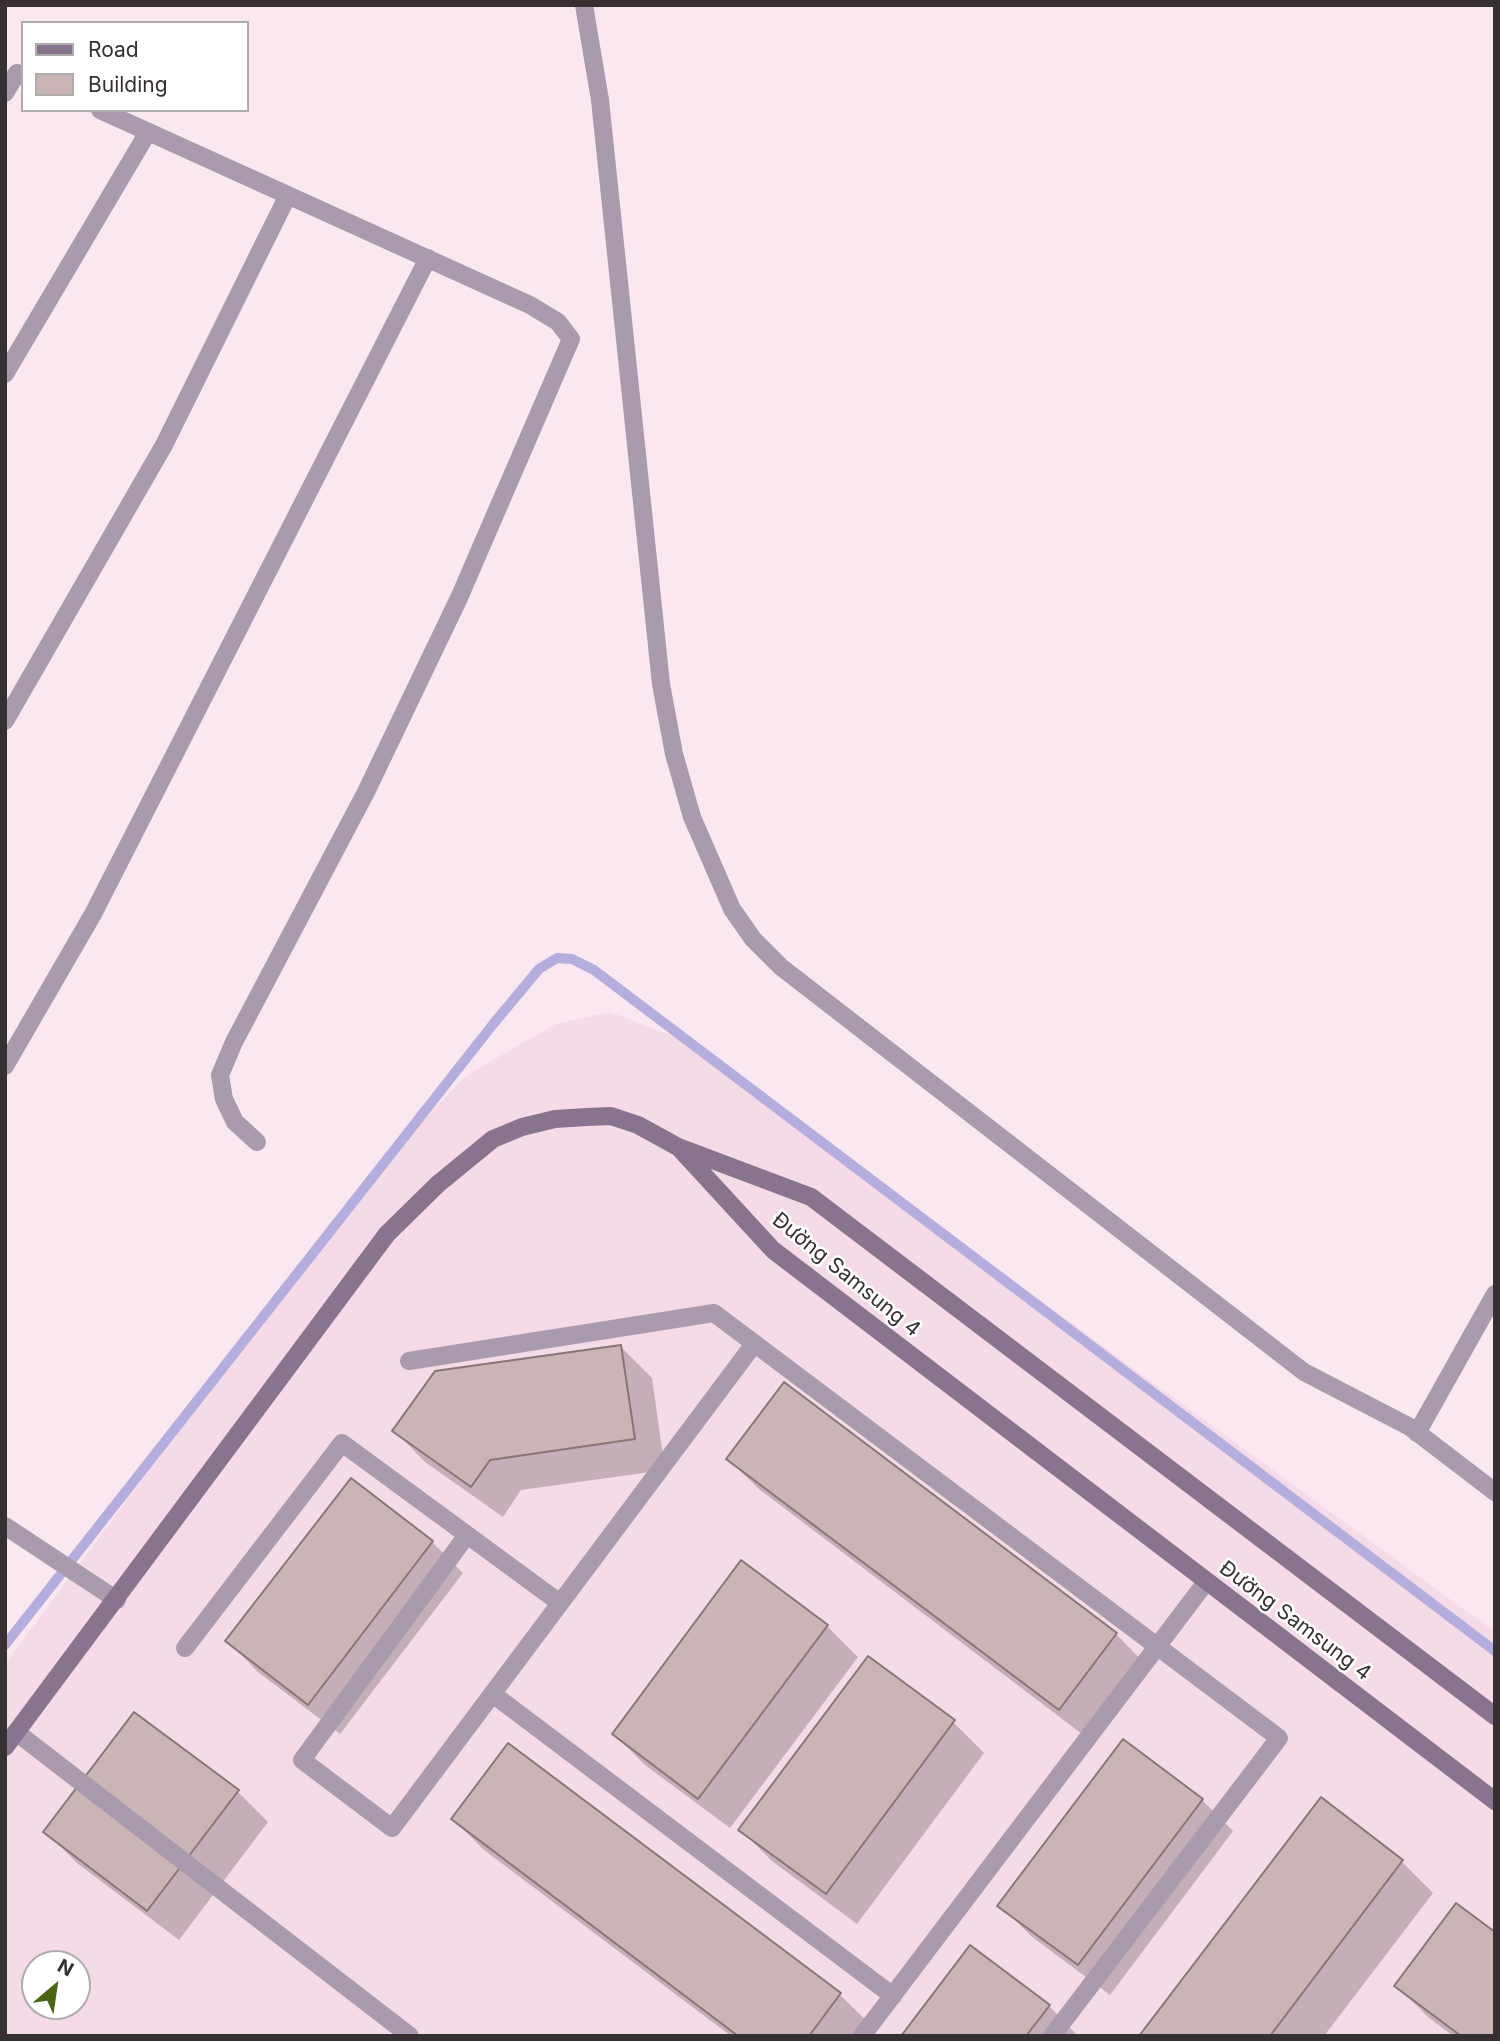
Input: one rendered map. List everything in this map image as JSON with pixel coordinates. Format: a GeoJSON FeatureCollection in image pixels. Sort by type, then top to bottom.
{"type":"FeatureCollection","features":[{"type":"Feature","properties":{"kind":"main road"},"geometry":{"type":"LineString","coordinates":[[11,1740],[387,1234],[464,1161],[493,1139],[522,1127],[555,1119],[611,1116],[638,1125],[678,1147]]}},
{"type":"Feature","properties":{"kind":"main road","name":"Đường Samsung 4"},"geometry":{"type":"LineString","coordinates":[[678,1147],[773,1250],[1495,1801]]}},
{"type":"Feature","properties":{"kind":"main road","name":"Đường Samsung 4"},"geometry":{"type":"LineString","coordinates":[[678,1147],[811,1197],[1495,1716]]}},
{"type":"Feature","properties":{"kind":"street"},"geometry":{"type":"LineString","coordinates":[[584,5],[600,100],[661,684],[674,754],[688,804],[732,908],[753,939],[781,967],[1304,1372],[1417,1433],[1495,1492]]}},
{"type":"Feature","properties":{"kind":"street"},"geometry":{"type":"LineString","coordinates":[[5,93],[15,72]]}},
{"type":"Feature","properties":{"kind":"street"},"geometry":{"type":"LineString","coordinates":[[104,112],[543,312],[558,322],[571,339],[441,634],[366,792],[233,1042],[220,1075],[224,1100],[235,1122],[257,1142]]}},
{"type":"Feature","properties":{"kind":"street"},"geometry":{"type":"LineString","coordinates":[[5,374],[148,132]]}},
{"type":"Feature","properties":{"kind":"street"},"geometry":{"type":"LineString","coordinates":[[5,721],[164,445],[288,195]]}},
{"type":"Feature","properties":{"kind":"street"},"geometry":{"type":"LineString","coordinates":[[5,1066],[93,914],[428,258]]}},
{"type":"Feature","properties":{"kind":"street"},"geometry":{"type":"LineString","coordinates":[[1417,1433],[1495,1294]]}},
{"type":"Feature","properties":{"kind":"street"},"geometry":{"type":"LineString","coordinates":[[409,1361],[714,1313],[1279,1738],[1052,2036]]}},
{"type":"Feature","properties":{"kind":"street"},"geometry":{"type":"LineString","coordinates":[[467,1535],[302,1760],[392,1828],[494,1695],[754,1343]]}},
{"type":"Feature","properties":{"kind":"street"},"geometry":{"type":"LineString","coordinates":[[185,1648],[342,1443],[560,1604]]}},
{"type":"Feature","properties":{"kind":"street"},"geometry":{"type":"LineString","coordinates":[[5,1526],[117,1600]]}},
{"type":"Feature","properties":{"kind":"street"},"geometry":{"type":"LineString","coordinates":[[862,2036],[1206,1582]]}},
{"type":"Feature","properties":{"kind":"street"},"geometry":{"type":"LineString","coordinates":[[494,1695],[893,1996]]}},
{"type":"Feature","properties":{"kind":"street"},"geometry":{"type":"LineString","coordinates":[[11,1740],[410,2036]]}},
{"type":"Feature","properties":{"kind":"shaded area"},"geometry":{"type":"Polygon","coordinates":[[[610,1012],[683,1040],[1495,1632],[1495,2036],[5,2036],[5,1664],[366,1179],[467,1075],[556,1024],[610,1012]]]}},
{"type":"Feature","properties":{"kind":"building"},"geometry":{"type":"Polygon","coordinates":[[[621,1345],[635,1439],[490,1460],[471,1487],[392,1431],[435,1371],[621,1345]]]}},
{"type":"Feature","properties":{"kind":"building"},"geometry":{"type":"Polygon","coordinates":[[[784,1382],[1117,1633],[1059,1710],[726,1459],[784,1382]]]}},
{"type":"Feature","properties":{"kind":"building"},"geometry":{"type":"Polygon","coordinates":[[[351,1478],[433,1541],[308,1705],[225,1641],[351,1478]]]}},
{"type":"Feature","properties":{"kind":"building"},"geometry":{"type":"Polygon","coordinates":[[[741,1560],[828,1625],[698,1799],[612,1734],[741,1560]]]}},
{"type":"Feature","properties":{"kind":"building"},"geometry":{"type":"Polygon","coordinates":[[[868,1656],[955,1720],[826,1894],[738,1830],[868,1656]]]}},
{"type":"Feature","properties":{"kind":"building"},"geometry":{"type":"Polygon","coordinates":[[[134,1712],[239,1790],[147,1911],[43,1832],[134,1712]]]}},
{"type":"Feature","properties":{"kind":"building"},"geometry":{"type":"Polygon","coordinates":[[[1123,1739],[1203,1799],[1078,1965],[997,1906],[1123,1739]]]}},
{"type":"Feature","properties":{"kind":"building"},"geometry":{"type":"Polygon","coordinates":[[[508,1743],[841,1993],[809,2036],[738,2036],[451,1819],[508,1743]]]}},
{"type":"Feature","properties":{"kind":"building"},"geometry":{"type":"Polygon","coordinates":[[[1321,1797],[1403,1860],[1270,2036],[1139,2036],[1321,1797]]]}},
{"type":"Feature","properties":{"kind":"building"},"geometry":{"type":"Polygon","coordinates":[[[1456,1903],[1495,1932],[1495,2036],[1461,2036],[1394,1986],[1456,1903]]]}},
{"type":"Feature","properties":{"kind":"building"},"geometry":{"type":"Polygon","coordinates":[[[970,1945],[1050,2005],[1026,2036],[901,2036],[970,1945]]]}},
{"type":"Feature","properties":{"kind":"waterway"},"geometry":{"type":"LineString","coordinates":[[5,1645],[494,1023],[539,969],[557,958],[572,959],[594,970],[1495,1651]]}}]}
